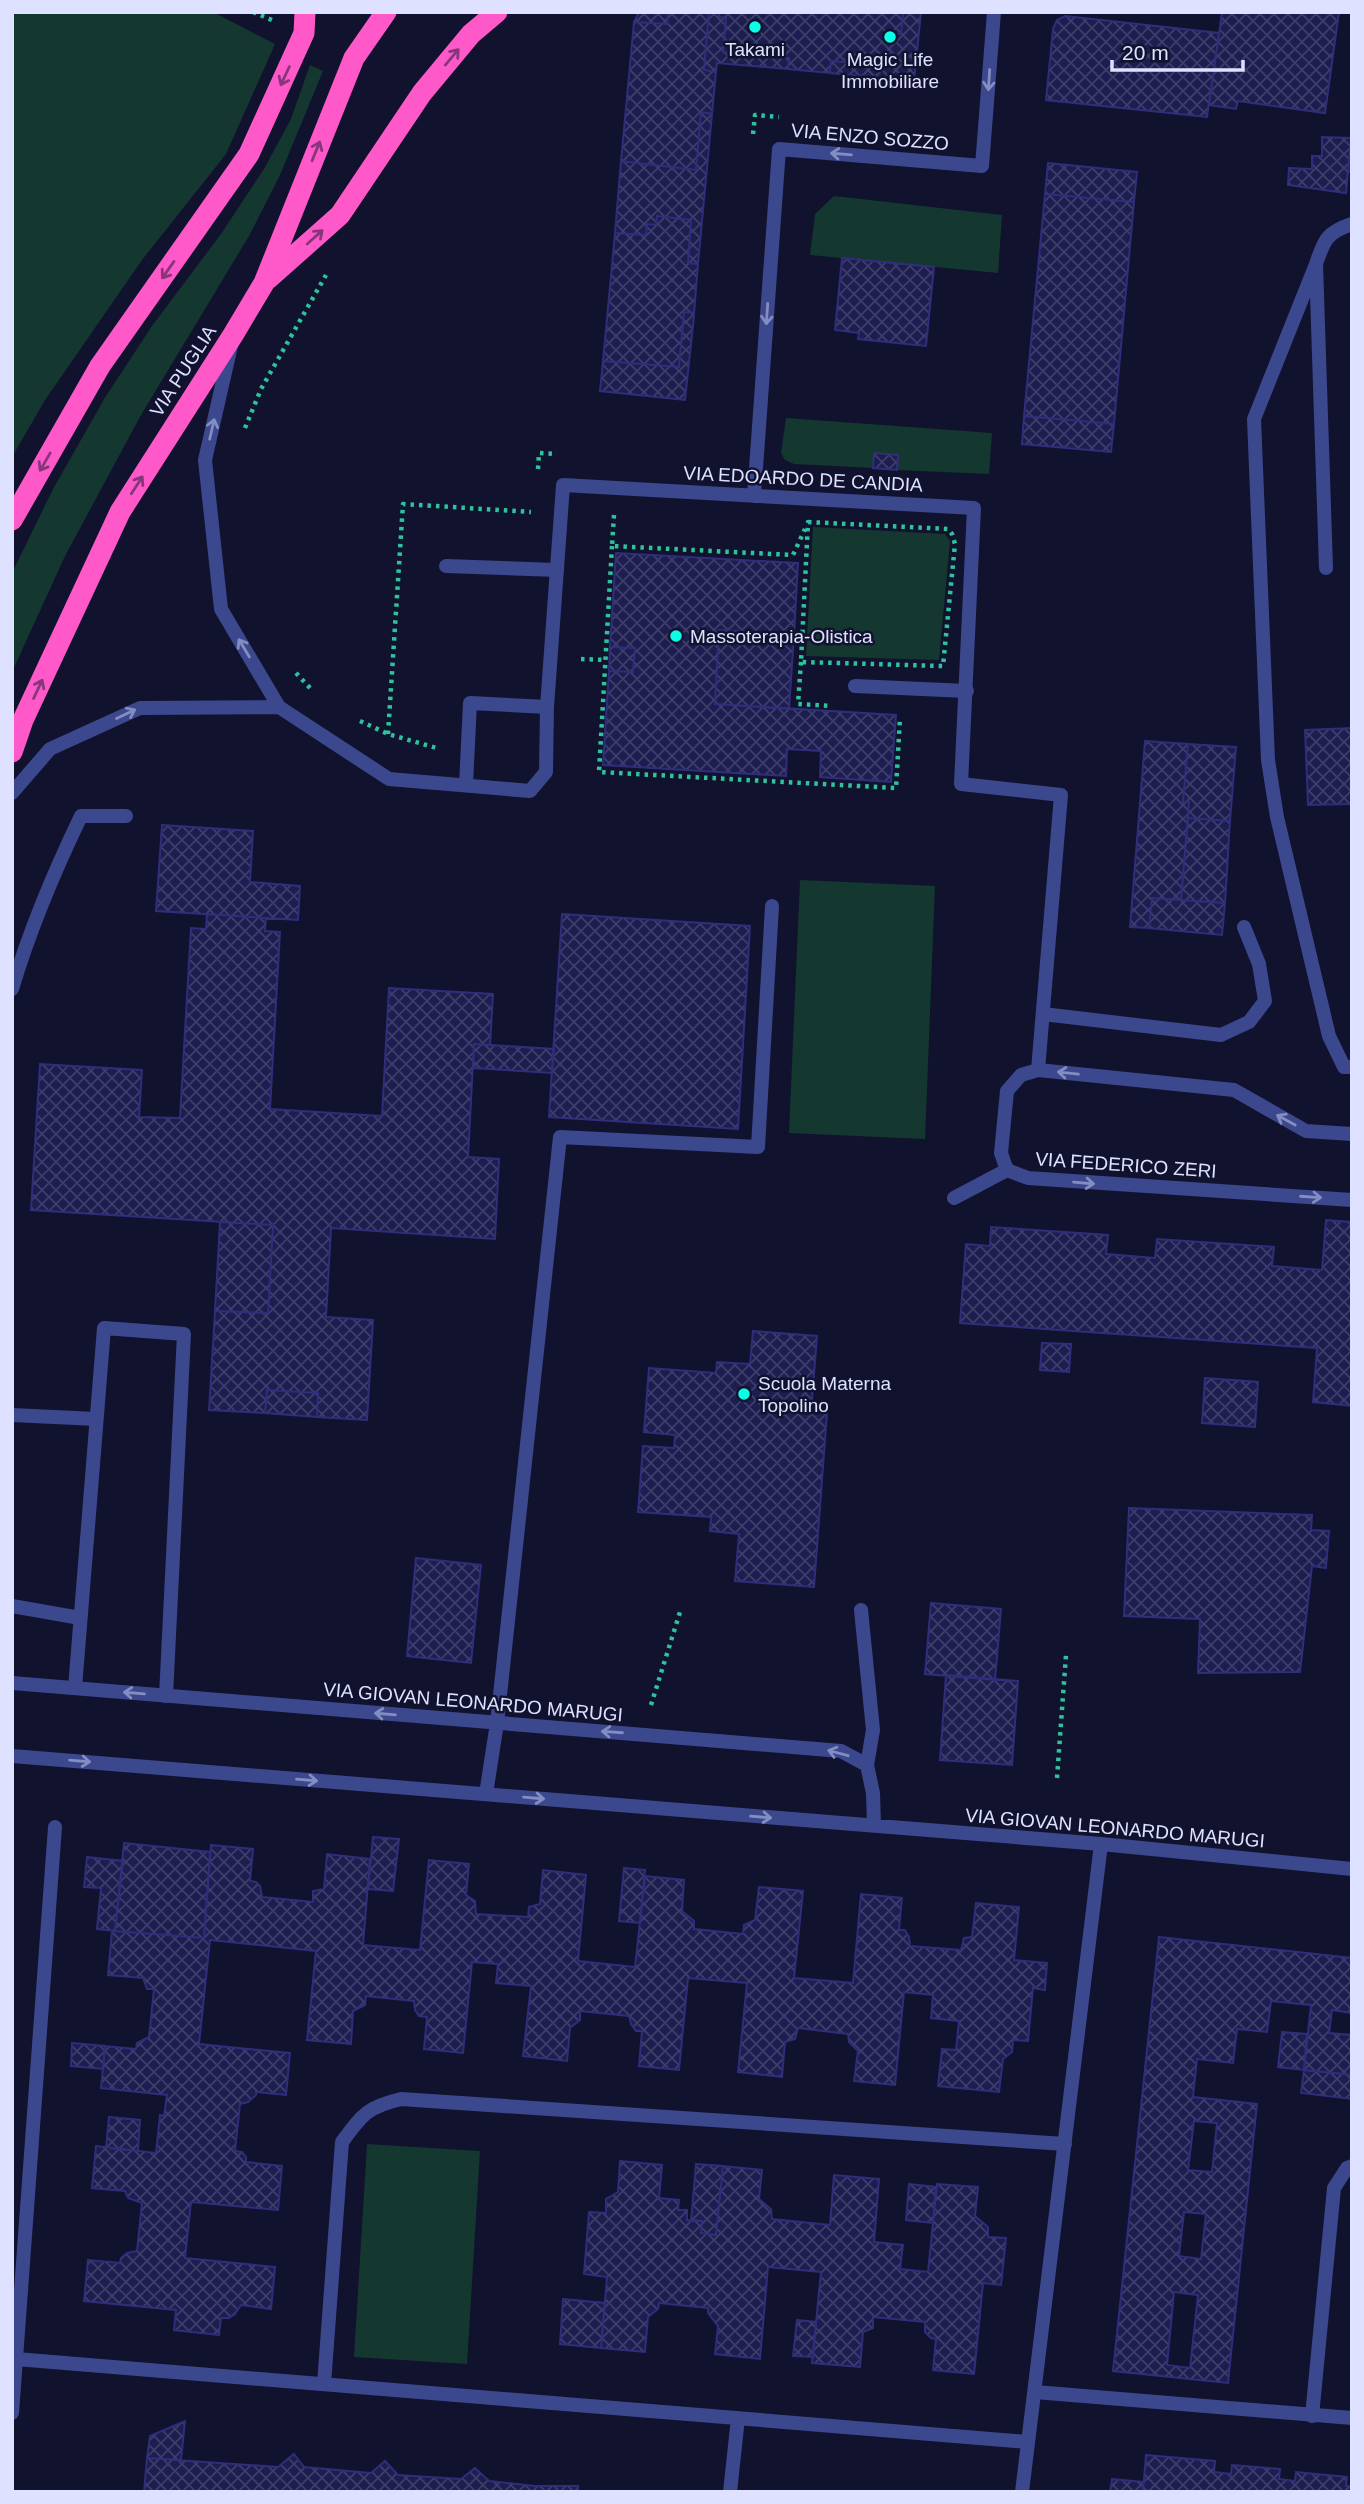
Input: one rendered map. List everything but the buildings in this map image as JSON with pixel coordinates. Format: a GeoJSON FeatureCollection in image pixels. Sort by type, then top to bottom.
{"type":"FeatureCollection","features":[{"type":"Feature","properties":{"kind":"highway"},"geometry":{"type":"LineString","coordinates":[[12,520],[100,366],[249,154],[304,33],[305,12]]}},
{"type":"Feature","properties":{"kind":"highway","name":"VIA PUGLIA"},"geometry":{"type":"LineString","coordinates":[[12,752],[23,720],[120,513],[264,283],[354,58],[386,12]]}},
{"type":"Feature","properties":{"kind":"highway"},"geometry":{"type":"LineString","coordinates":[[264,283],[340,215],[422,93],[471,34],[497,12]]}},
{"type":"Feature","properties":{"kind":"street","name":"VIA ENZO SOZZO"},"geometry":{"type":"LineString","coordinates":[[754,496],[779,149],[982,166],[994,12]]}},
{"type":"Feature","properties":{"kind":"street"},"geometry":{"type":"LineString","coordinates":[[1352,224],[1336,229],[1324,241],[1254,419],[1268,760],[1277,817],[1329,1035],[1344,1067],[1352,1067]]}},
{"type":"Feature","properties":{"kind":"street"},"geometry":{"type":"LineString","coordinates":[[1316,264],[1326,568]]}},
{"type":"Feature","properties":{"kind":"street","name":"VIA EDOARDO DE CANDIA"},"geometry":{"type":"LineString","coordinates":[[233,335],[205,460],[221,609],[279,707],[389,779],[530,791],[546,772],[547,707],[563,485],[974,508],[961,784],[1061,795],[1038,1070]]}},
{"type":"Feature","properties":{"kind":"street"},"geometry":{"type":"LineString","coordinates":[[446,566],[557,570]]}},
{"type":"Feature","properties":{"kind":"street"},"geometry":{"type":"LineString","coordinates":[[855,686],[967,691]]}},
{"type":"Feature","properties":{"kind":"street"},"geometry":{"type":"LineString","coordinates":[[466,786],[470,703],[547,707]]}},
{"type":"Feature","properties":{"kind":"street"},"geometry":{"type":"LineString","coordinates":[[12,793],[50,749],[140,708],[279,707]]}},
{"type":"Feature","properties":{"kind":"street"},"geometry":{"type":"LineString","coordinates":[[12,989],[52,875],[81,816],[126,816]]}},
{"type":"Feature","properties":{"kind":"street"},"geometry":{"type":"LineString","coordinates":[[486,1794],[497,1723],[560,1137],[758,1147],[772,905]]}},
{"type":"Feature","properties":{"kind":"street"},"geometry":{"type":"LineString","coordinates":[[1043,1014],[1221,1035],[1248,1023],[1265,1001],[1259,964],[1244,927]]}},
{"type":"Feature","properties":{"kind":"street"},"geometry":{"type":"LineString","coordinates":[[1038,1070],[1234,1090],[1306,1131],[1352,1134]]}},
{"type":"Feature","properties":{"kind":"street","name":"VIA FEDERICO ZERI"},"geometry":{"type":"LineString","coordinates":[[1038,1070],[1021,1075],[1007,1091],[1001,1153],[1007,1170],[1028,1178],[1087,1184],[1352,1200]]}},
{"type":"Feature","properties":{"kind":"street"},"geometry":{"type":"LineString","coordinates":[[954,1198],[1007,1170]]}},
{"type":"Feature","properties":{"kind":"street"},"geometry":{"type":"LineString","coordinates":[[75,1688],[104,1328],[184,1334],[166,1696]]}},
{"type":"Feature","properties":{"kind":"street"},"geometry":{"type":"LineString","coordinates":[[12,1415],[96,1419]]}},
{"type":"Feature","properties":{"kind":"street"},"geometry":{"type":"LineString","coordinates":[[12,1606],[80,1618]]}},
{"type":"Feature","properties":{"kind":"street"},"geometry":{"type":"LineString","coordinates":[[861,1610],[873,1730],[867,1765],[873,1793],[874,1826]]}},
{"type":"Feature","properties":{"kind":"street","name":"VIA GIOVAN LEONARDO MARUGI"},"geometry":{"type":"LineString","coordinates":[[12,1683],[841,1751],[867,1765]]}},
{"type":"Feature","properties":{"kind":"street","name":"VIA GIOVAN LEONARDO MARUGI"},"geometry":{"type":"LineString","coordinates":[[12,1756],[1101,1844],[1352,1869]]}},
{"type":"Feature","properties":{"kind":"street"},"geometry":{"type":"LineString","coordinates":[[12,2413],[55,1827]]}},
{"type":"Feature","properties":{"kind":"street"},"geometry":{"type":"LineString","coordinates":[[1022,2492],[1101,1844]]}},
{"type":"Feature","properties":{"kind":"street"},"geometry":{"type":"LineString","coordinates":[[324,2384],[342,2142],[359,2119],[379,2104],[401,2099],[1065,2144]]}},
{"type":"Feature","properties":{"kind":"street"},"geometry":{"type":"LineString","coordinates":[[1312,2416],[1334,2188],[1347,2168],[1352,2166]]}},
{"type":"Feature","properties":{"kind":"street"},"geometry":{"type":"LineString","coordinates":[[16,2358],[1028,2442]]}},
{"type":"Feature","properties":{"kind":"street"},"geometry":{"type":"LineString","coordinates":[[1035,2392],[1352,2418]]}},
{"type":"Feature","properties":{"kind":"street"},"geometry":{"type":"LineString","coordinates":[[730,2492],[738,2418]]}},
{"type":"Feature","properties":{"kind":"path"},"geometry":{"type":"LineString","coordinates":[[752,142],[755,115],[783,117]]}},
{"type":"Feature","properties":{"kind":"path"},"geometry":{"type":"LineString","coordinates":[[243,434],[261,389],[332,264]]}},
{"type":"Feature","properties":{"kind":"path"},"geometry":{"type":"LineString","coordinates":[[537,477],[539,453],[565,455]]}},
{"type":"Feature","properties":{"kind":"path"},"geometry":{"type":"LineString","coordinates":[[388,734],[403,504],[535,512]]}},
{"type":"Feature","properties":{"kind":"path"},"geometry":{"type":"LineString","coordinates":[[607,509],[614,509],[599,772],[897,788],[900,710]]}},
{"type":"Feature","properties":{"kind":"path"},"geometry":{"type":"LineString","coordinates":[[612,546],[793,555],[808,522]]}},
{"type":"Feature","properties":{"kind":"path"},"geometry":{"type":"LineString","coordinates":[[808,522],[948,530],[953,534],[955,544],[943,666],[801,662],[808,522]]}},
{"type":"Feature","properties":{"kind":"path"},"geometry":{"type":"LineString","coordinates":[[579,671],[581,646]]}},
{"type":"Feature","properties":{"kind":"path"},"geometry":{"type":"LineString","coordinates":[[580,659],[606,660]]}},
{"type":"Feature","properties":{"kind":"path"},"geometry":{"type":"LineString","coordinates":[[289,666],[318,696]]}},
{"type":"Feature","properties":{"kind":"path"},"geometry":{"type":"LineString","coordinates":[[352,717],[388,734],[438,748],[468,752]]}},
{"type":"Feature","properties":{"kind":"path"},"geometry":{"type":"LineString","coordinates":[[631,1734],[648,1713],[680,1612]]}},
{"type":"Feature","properties":{"kind":"path"},"geometry":{"type":"LineString","coordinates":[[1057,1778],[1066,1655]]}},
{"type":"Feature","properties":{"kind":"green space"},"geometry":{"type":"Polygon","coordinates":[[[12,12],[213,12],[275,44],[226,154],[142,260],[45,400],[12,457],[12,12]]]}},
{"type":"Feature","properties":{"kind":"green space"},"geometry":{"type":"Polygon","coordinates":[[[310,65],[323,71],[280,175],[249,236],[141,415],[65,556],[12,672],[12,573],[53,489],[106,396],[152,326],[221,234],[264,169],[291,119],[310,65]]]}},
{"type":"Feature","properties":{"kind":"green space"},"geometry":{"type":"Polygon","coordinates":[[[834,196],[1002,215],[998,273],[810,255],[815,214],[834,196]]]}},
{"type":"Feature","properties":{"kind":"green space"},"geometry":{"type":"Polygon","coordinates":[[[786,418],[992,433],[989,474],[897,470],[897,455],[874,454],[873,468],[794,464],[785,460],[781,453],[786,418]]]}},
{"type":"Feature","properties":{"kind":"green space"},"geometry":{"type":"Polygon","coordinates":[[[813,527],[945,534],[950,541],[939,660],[806,656],[813,527]]]}},
{"type":"Feature","properties":{"kind":"green space"},"geometry":{"type":"Polygon","coordinates":[[[800,880],[935,886],[925,1139],[789,1133],[800,880]]]}},
{"type":"Feature","properties":{"kind":"green space"},"geometry":{"type":"Polygon","coordinates":[[[367,2144],[480,2151],[467,2364],[354,2357],[367,2144]]]}},
{"type":"Feature","properties":{"kind":"place","name":"Takami"},"geometry":{"type":"Point","coordinates":[755,27]}},
{"type":"Feature","properties":{"kind":"place","name":"Magic Life Immobiliare"},"geometry":{"type":"Point","coordinates":[890,37]}},
{"type":"Feature","properties":{"kind":"place","name":"Massoterapia-Olistica"},"geometry":{"type":"Point","coordinates":[676,636]}},
{"type":"Feature","properties":{"kind":"place","name":"Scuola Materna Topolino"},"geometry":{"type":"Point","coordinates":[744,1394]}}]}
